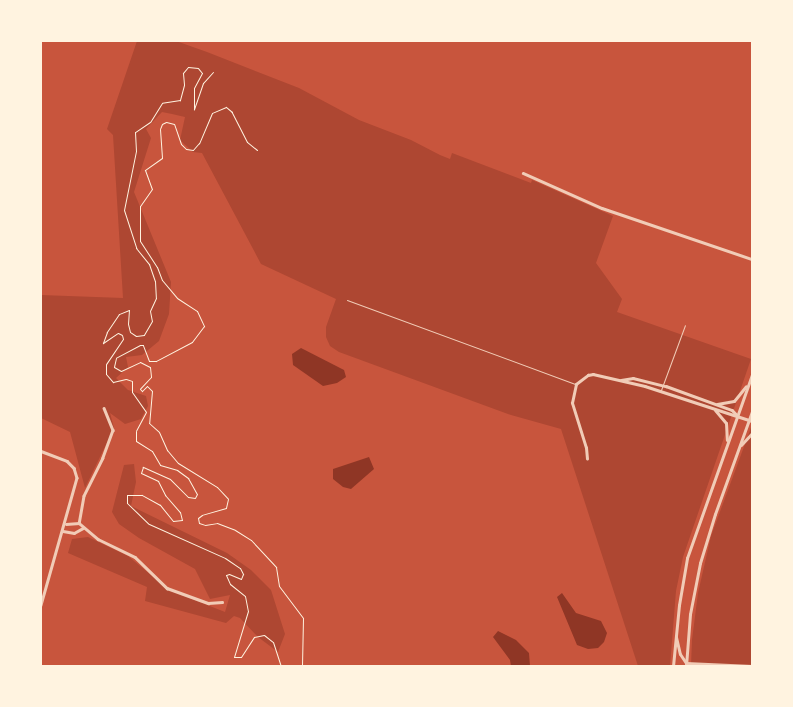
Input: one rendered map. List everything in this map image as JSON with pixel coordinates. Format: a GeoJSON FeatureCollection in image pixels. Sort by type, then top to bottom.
{"type":"FeatureCollection","features":[{"type":"Feature","properties":{"kind":"street"},"geometry":{"type":"LineString","coordinates":[[523,173],[602,208],[752,259]]}},
{"type":"Feature","properties":{"kind":"street"},"geometry":{"type":"LineString","coordinates":[[587,459],[586,448],[572,403],[576,384],[582,378],[593,374],[661,391],[715,410],[750,420]]}},
{"type":"Feature","properties":{"kind":"street"},"geometry":{"type":"LineString","coordinates":[[673,666],[676,632],[687,558],[752,374]]}},
{"type":"Feature","properties":{"kind":"street"},"geometry":{"type":"LineString","coordinates":[[621,380],[633,378],[663,386],[732,410],[737,416]]}},
{"type":"Feature","properties":{"kind":"street"},"geometry":{"type":"LineString","coordinates":[[717,404],[734,401],[749,381]]}},
{"type":"Feature","properties":{"kind":"street"},"geometry":{"type":"LineString","coordinates":[[104,408],[113,430],[103,458],[84,496],[79,523],[83,528],[98,539],[135,557],[167,588],[208,603],[222,602]]}},
{"type":"Feature","properties":{"kind":"street"},"geometry":{"type":"LineString","coordinates":[[715,410],[726,423],[726,446]]}},
{"type":"Feature","properties":{"kind":"street"},"geometry":{"type":"LineString","coordinates":[[686,665],[690,614],[700,563],[752,411]]}},
{"type":"Feature","properties":{"kind":"street"},"geometry":{"type":"LineString","coordinates":[[738,450],[752,433]]}},
{"type":"Feature","properties":{"kind":"street"},"geometry":{"type":"LineString","coordinates":[[41,452],[67,461],[74,468],[77,478],[66,524],[41,605]]}},
{"type":"Feature","properties":{"kind":"street"},"geometry":{"type":"LineString","coordinates":[[66,524],[79,523]]}},
{"type":"Feature","properties":{"kind":"street"},"geometry":{"type":"LineString","coordinates":[[63,531],[74,532],[83,528]]}},
{"type":"Feature","properties":{"kind":"street"},"geometry":{"type":"LineString","coordinates":[[676,632],[678,648],[686,665]]}},
{"type":"Feature","properties":{"kind":"street"},"geometry":{"type":"LineString","coordinates":[[686,665],[752,666]]}},
{"type":"Feature","properties":{"kind":"lane"},"geometry":{"type":"LineString","coordinates":[[347,300],[576,384]]}},
{"type":"Feature","properties":{"kind":"lane"},"geometry":{"type":"LineString","coordinates":[[661,391],[685,325]]}},
{"type":"Feature","properties":{"kind":"path"},"geometry":{"type":"LineString","coordinates":[[213,72],[203,83],[194,109],[194,88],[202,71],[195,67],[188,67],[183,73],[184,85],[180,100],[162,103],[150,122],[135,132],[136,151],[126,189],[124,210],[136,248],[149,264],[155,281],[156,298],[150,311],[152,321],[144,334],[136,336],[130,332],[128,324],[129,310],[119,314],[107,332],[103,343],[118,333],[122,335],[123,339],[106,364],[106,374],[113,382],[126,379],[132,381],[132,392],[146,412],[136,431],[136,441],[152,450],[160,465],[177,470],[188,478],[197,494],[195,498],[188,497],[170,479],[143,467],[141,473],[158,481],[165,495],[180,512],[182,520],[173,520],[160,505],[142,495],[127,495],[127,503],[149,524],[225,558],[240,568],[243,574],[241,579],[228,574],[226,575],[230,584],[244,596],[248,611],[234,657],[241,657],[254,637],[264,635],[273,642],[281,666]]}},
{"type":"Feature","properties":{"kind":"path"},"geometry":{"type":"LineString","coordinates":[[257,150],[247,142],[232,112],[226,107],[212,113],[199,143],[192,150],[186,149],[181,144],[174,124],[166,122],[162,124],[160,129],[162,158],[145,170],[152,189],[140,206],[140,241],[157,267],[162,280],[177,298],[197,311],[204,326],[192,342],[156,361],[149,361],[144,354],[145,349],[140,345],[116,358],[114,367],[121,371],[140,362],[148,365],[151,377],[140,389],[142,391],[147,386],[152,391],[149,423],[160,432],[167,450],[178,463],[217,487],[228,499],[226,508],[200,516],[199,523],[205,525],[217,523],[235,530],[252,540],[276,567],[279,586],[303,618],[302,666]]}},
{"type":"Feature","properties":{"kind":"shaded area"},"geometry":{"type":"Polygon","coordinates":[[[137,41],[176,41],[207,52],[299,88],[359,120],[411,140],[440,155],[450,159],[452,153],[531,183],[532,180],[613,216],[596,263],[622,299],[617,312],[751,359],[683,557],[676,591],[670,666],[638,666],[561,429],[511,415],[339,352],[330,346],[326,337],[326,327],[336,299],[261,264],[202,153],[193,152],[180,140],[185,117],[162,112],[146,129],[151,138],[134,192],[171,282],[169,314],[159,341],[142,355],[126,357],[128,367],[116,378],[128,390],[146,396],[148,406],[141,419],[125,424],[110,413],[114,428],[85,488],[70,432],[41,418],[41,295],[123,298],[113,135],[107,129],[137,41]]]}},
{"type":"Feature","properties":{"kind":"shaded area"},"geometry":{"type":"Polygon","coordinates":[[[301,348],[344,370],[346,377],[337,383],[323,386],[293,365],[292,354],[301,348]]]}},
{"type":"Feature","properties":{"kind":"shaded area"},"geometry":{"type":"Polygon","coordinates":[[[752,425],[752,666],[691,666],[692,640],[698,593],[711,536],[752,425]]]}},
{"type":"Feature","properties":{"kind":"shaded area"},"geometry":{"type":"Polygon","coordinates":[[[369,457],[374,469],[351,489],[343,487],[333,479],[333,469],[369,457]]]}},
{"type":"Feature","properties":{"kind":"shaded area"},"geometry":{"type":"Polygon","coordinates":[[[134,464],[136,482],[131,506],[227,553],[251,570],[271,590],[285,634],[278,652],[258,637],[240,618],[234,616],[226,623],[145,601],[147,587],[68,553],[72,539],[88,537],[128,556],[169,590],[225,612],[230,595],[210,599],[195,569],[139,538],[119,524],[112,512],[124,465],[134,464]]]}},
{"type":"Feature","properties":{"kind":"shaded area"},"geometry":{"type":"Polygon","coordinates":[[[562,593],[576,613],[601,621],[607,633],[604,642],[598,648],[588,649],[577,645],[557,597],[562,593]]]}},
{"type":"Feature","properties":{"kind":"shaded area"},"geometry":{"type":"Polygon","coordinates":[[[498,631],[516,640],[529,653],[530,666],[511,666],[510,660],[493,637],[498,631]]]}}]}
